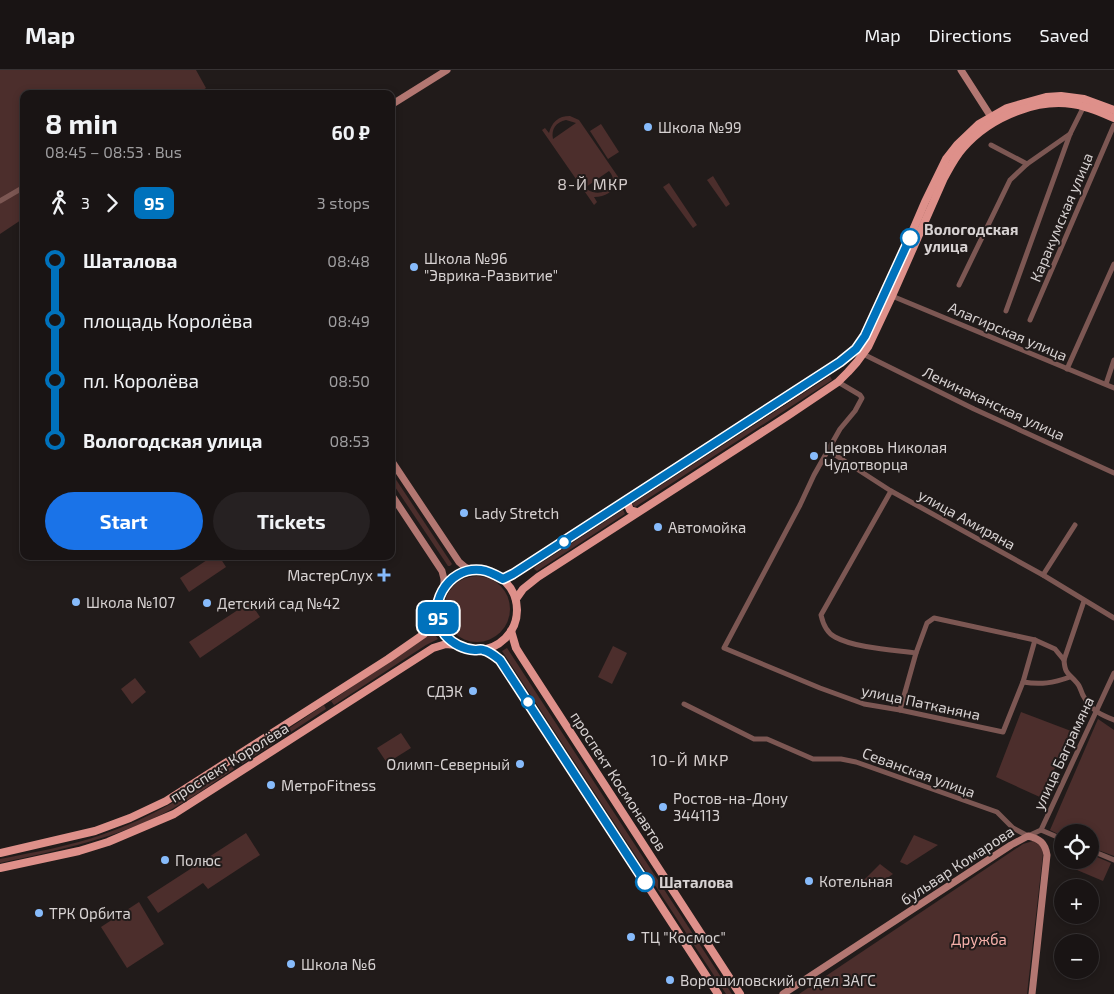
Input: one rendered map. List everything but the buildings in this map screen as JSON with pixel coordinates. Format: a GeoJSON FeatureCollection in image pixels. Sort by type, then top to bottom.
{"type":"FeatureCollection","features":[{"type":"Feature","properties":{"kind":"main road"},"geometry":{"type":"LineString","coordinates":[[1031,104],[1046,97],[1061,96],[1084,99],[1114,110]]}},
{"type":"Feature","properties":{"kind":"main road"},"geometry":{"type":"LineString","coordinates":[[516,599],[523,589],[538,577],[838,382],[863,354],[892,296],[952,162],[971,140],[1007,108],[1031,104],[1084,106],[1114,118]]}},
{"type":"Feature","properties":{"kind":"main road"},"geometry":{"type":"LineString","coordinates":[[503,579],[828,371],[856,349],[865,336],[946,159],[967,134],[993,120]]}},
{"type":"Feature","properties":{"kind":"main road"},"geometry":{"type":"LineString","coordinates":[[828,371],[834,374],[838,382]]}},
{"type":"Feature","properties":{"kind":"main road"},"geometry":{"type":"LineString","coordinates":[[628,499],[630,510],[637,512]]}},
{"type":"Feature","properties":{"kind":"main road"},"geometry":{"type":"LineString","coordinates":[[472,570],[491,572],[503,579],[510,587],[516,599],[516,619],[511,631],[500,643],[484,650],[456,645],[443,632],[439,624],[437,609],[439,595],[444,587],[453,578],[472,570]]}},
{"type":"Feature","properties":{"kind":"main road","name":"проспект Королёва"},"geometry":{"type":"LineString","coordinates":[[0,853],[74,837],[130,818],[166,800],[424,634],[434,620],[437,609]]}},
{"type":"Feature","properties":{"kind":"main road","name":"проспект Космонавтов"},"geometry":{"type":"LineString","coordinates":[[511,631],[516,648],[521,656],[740,994]]}},
{"type":"Feature","properties":{"kind":"main road","name":"проспект Королёва"},"geometry":{"type":"LineString","coordinates":[[0,868],[78,852],[137,831],[174,814],[433,648],[446,644],[456,645]]}},
{"type":"Feature","properties":{"kind":"main road"},"geometry":{"type":"LineString","coordinates":[[484,650],[500,660],[517,684],[718,994]]}},
{"type":"Feature","properties":{"kind":"main road"},"geometry":{"type":"LineString","coordinates":[[322,701],[328,702],[332,710],[330,714]]}},
{"type":"Feature","properties":{"kind":"main road"},"geometry":{"type":"LineString","coordinates":[[238,755],[236,760],[237,766],[243,769],[247,768]]}},
{"type":"Feature","properties":{"kind":"street"},"geometry":{"type":"LineString","coordinates":[[395,102],[447,70]]}},
{"type":"Feature","properties":{"kind":"street"},"geometry":{"type":"LineString","coordinates":[[961,70],[993,120]]}},
{"type":"Feature","properties":{"kind":"street"},"geometry":{"type":"LineString","coordinates":[[1006,311],[1070,134],[1084,106]]}},
{"type":"Feature","properties":{"kind":"street","name":"Каракумская улица"},"geometry":{"type":"LineString","coordinates":[[1030,320],[1114,125]]}},
{"type":"Feature","properties":{"kind":"street"},"geometry":{"type":"LineString","coordinates":[[959,285],[1010,180],[1027,164],[1070,134]]}},
{"type":"Feature","properties":{"kind":"street"},"geometry":{"type":"LineString","coordinates":[[992,145],[1027,164]]}},
{"type":"Feature","properties":{"kind":"street"},"geometry":{"type":"LineString","coordinates":[[0,201],[20,189]]}},
{"type":"Feature","properties":{"kind":"street"},"geometry":{"type":"LineString","coordinates":[[1067,369],[1114,264]]}},
{"type":"Feature","properties":{"kind":"street","name":"Алагирская улица"},"geometry":{"type":"LineString","coordinates":[[892,296],[1114,388]]}},
{"type":"Feature","properties":{"kind":"street","name":"Ленинаканская улица"},"geometry":{"type":"LineString","coordinates":[[863,354],[974,409],[1114,473]]}},
{"type":"Feature","properties":{"kind":"street"},"geometry":{"type":"LineString","coordinates":[[1106,384],[1114,360]]}},
{"type":"Feature","properties":{"kind":"street"},"geometry":{"type":"LineString","coordinates":[[829,451],[840,429],[855,412],[862,398],[838,382]]}},
{"type":"Feature","properties":{"kind":"street","name":"улица Амиряна"},"geometry":{"type":"LineString","coordinates":[[829,451],[891,491],[1043,575],[1114,618]]}},
{"type":"Feature","properties":{"kind":"street","name":"улица Патканяна"},"geometry":{"type":"LineString","coordinates":[[829,451],[814,475],[724,648],[864,704],[1003,732],[1023,682]]}},
{"type":"Feature","properties":{"kind":"street"},"geometry":{"type":"LineString","coordinates":[[395,466],[459,562],[472,570]]}},
{"type":"Feature","properties":{"kind":"street"},"geometry":{"type":"LineString","coordinates":[[891,491],[821,615],[823,624],[834,636],[848,642],[916,653]]}},
{"type":"Feature","properties":{"kind":"street"},"geometry":{"type":"LineString","coordinates":[[395,500],[442,571],[444,587]]}},
{"type":"Feature","properties":{"kind":"street"},"geometry":{"type":"LineString","coordinates":[[1043,575],[1075,525]]}},
{"type":"Feature","properties":{"kind":"street"},"geometry":{"type":"LineString","coordinates":[[1084,601],[1064,660],[1065,669],[1070,677],[1078,683],[1084,698],[1095,712],[1114,720]]}},
{"type":"Feature","properties":{"kind":"street"},"geometry":{"type":"LineString","coordinates":[[900,710],[916,653],[927,623],[934,618],[1035,640],[1055,649],[1064,660]]}},
{"type":"Feature","properties":{"kind":"street"},"geometry":{"type":"LineString","coordinates":[[1035,640],[1023,682],[1038,684],[1054,683],[1070,677]]}},
{"type":"Feature","properties":{"kind":"street","name":"улица Баграмяна"},"geometry":{"type":"LineString","coordinates":[[1028,836],[1041,830],[1114,673]]}},
{"type":"Feature","properties":{"kind":"street","name":"Севанская улица"},"geometry":{"type":"LineString","coordinates":[[684,704],[754,739],[767,739],[812,759],[840,759],[856,762],[997,812],[1013,828],[1028,836]]}},
{"type":"Feature","properties":{"kind":"street"},"geometry":{"type":"LineString","coordinates":[[1041,830],[1054,836]]}},
{"type":"Feature","properties":{"kind":"street","name":"бульвар Комарова"},"geometry":{"type":"LineString","coordinates":[[783,994],[1028,836],[1040,840],[1047,855],[1032,994]]}},
{"type":"Feature","properties":{"kind":"street"},"geometry":{"type":"LineString","coordinates":[[1099,854],[1114,860]]}},
{"type":"Feature","properties":{"kind":"green space"},"geometry":{"type":"Polygon","coordinates":[[[0,70],[196,70],[206,88],[203,90],[20,90],[20,221],[0,234],[0,70]]]}},
{"type":"Feature","properties":{"kind":"green space"},"geometry":{"type":"Polygon","coordinates":[[[570,116],[579,120],[623,184],[620,186],[616,181],[608,193],[594,197],[597,202],[594,205],[542,130],[545,128],[549,133],[556,120],[570,116]],[[566,120],[559,122],[555,126],[553,139],[576,123],[566,120]],[[609,171],[586,187],[588,190],[599,193],[609,189],[613,181],[609,171]]]}},
{"type":"Feature","properties":{"kind":"green space"},"geometry":{"type":"Polygon","coordinates":[[[601,124],[619,152],[608,159],[590,131],[601,124]]]}},
{"type":"Feature","properties":{"kind":"green space"},"geometry":{"type":"Polygon","coordinates":[[[713,176],[730,204],[726,207],[707,180],[713,176]]]}},
{"type":"Feature","properties":{"kind":"green space"},"geometry":{"type":"Polygon","coordinates":[[[669,183],[697,225],[693,228],[663,187],[669,183]]]}},
{"type":"Feature","properties":{"kind":"green space"},"geometry":{"type":"Polygon","coordinates":[[[830,376],[832,380],[635,507],[632,504],[830,376]]]}},
{"type":"Feature","properties":{"kind":"green space"},"geometry":{"type":"Polygon","coordinates":[[[395,478],[452,564],[448,566],[395,487],[395,478]]]}},
{"type":"Feature","properties":{"kind":"green space"},"geometry":{"type":"Polygon","coordinates":[[[623,510],[625,514],[537,571],[534,569],[535,567],[623,510]]]}},
{"type":"Feature","properties":{"kind":"green space"},"geometry":{"type":"Polygon","coordinates":[[[207,560],[222,560],[226,567],[189,592],[180,578],[207,560]]]}},
{"type":"Feature","properties":{"kind":"green space"},"geometry":{"type":"Polygon","coordinates":[[[477,576],[490,578],[505,591],[508,596],[510,609],[508,622],[495,637],[490,640],[477,642],[464,640],[449,627],[446,622],[444,609],[446,596],[459,581],[464,578],[477,576]]]}},
{"type":"Feature","properties":{"kind":"green space"},"geometry":{"type":"Polygon","coordinates":[[[250,602],[260,617],[200,658],[189,642],[250,602]]]}},
{"type":"Feature","properties":{"kind":"green space"},"geometry":{"type":"Polygon","coordinates":[[[433,632],[438,639],[334,705],[331,701],[433,632]]]}},
{"type":"Feature","properties":{"kind":"green space"},"geometry":{"type":"Polygon","coordinates":[[[613,646],[627,653],[612,684],[598,677],[613,646]]]}},
{"type":"Feature","properties":{"kind":"green space"},"geometry":{"type":"Polygon","coordinates":[[[507,648],[732,994],[726,994],[502,651],[507,648]]]}},
{"type":"Feature","properties":{"kind":"green space"},"geometry":{"type":"Polygon","coordinates":[[[135,678],[146,692],[132,704],[121,689],[135,678]]]}},
{"type":"Feature","properties":{"kind":"green space"},"geometry":{"type":"Polygon","coordinates":[[[324,705],[326,709],[242,764],[240,761],[324,705]]]}},
{"type":"Feature","properties":{"kind":"green space"},"geometry":{"type":"Polygon","coordinates":[[[1021,712],[1071,731],[1042,798],[996,777],[1021,712]]]}},
{"type":"Feature","properties":{"kind":"green space"},"geometry":{"type":"Polygon","coordinates":[[[1098,719],[1114,730],[1114,856],[1099,850],[1099,824],[1054,824],[1054,832],[1050,830],[1098,719]]]}},
{"type":"Feature","properties":{"kind":"green space"},"geometry":{"type":"Polygon","coordinates":[[[401,733],[411,748],[387,763],[377,748],[401,733]]]}},
{"type":"Feature","properties":{"kind":"green space"},"geometry":{"type":"Polygon","coordinates":[[[232,766],[234,769],[188,800],[131,828],[88,842],[0,863],[0,859],[66,845],[121,828],[170,804],[232,766]]]}},
{"type":"Feature","properties":{"kind":"green space"},"geometry":{"type":"Polygon","coordinates":[[[246,833],[260,855],[208,889],[203,883],[158,913],[147,897],[246,833]]]}},
{"type":"Feature","properties":{"kind":"green space"},"geometry":{"type":"Polygon","coordinates":[[[914,835],[938,845],[907,865],[900,862],[914,835]]]}},
{"type":"Feature","properties":{"kind":"green space","name":"Дружба"},"geometry":{"type":"Polygon","coordinates":[[[1033,841],[1042,847],[1043,854],[1027,994],[799,994],[1023,844],[1033,841]]]}},
{"type":"Feature","properties":{"kind":"green space"},"geometry":{"type":"Polygon","coordinates":[[[1099,858],[1111,863],[1103,881],[1075,869],[1099,869],[1099,858]]]}},
{"type":"Feature","properties":{"kind":"green space"},"geometry":{"type":"Polygon","coordinates":[[[880,864],[893,874],[870,890],[863,881],[880,864]]]}},
{"type":"Feature","properties":{"kind":"green space"},"geometry":{"type":"Polygon","coordinates":[[[139,902],[164,944],[127,968],[101,927],[139,902]]]}},
{"type":"Feature","properties":{"kind":"bus line","name":"95"},"geometry":{"type":"LineString","coordinates":[[645,882],[500,660],[484,650],[463,648],[456,645],[443,632],[439,624],[437,609],[439,595],[453,578],[472,570],[491,572],[503,579],[513,574],[802,389],[840,362],[856,349],[865,336],[910,238]]}},
{"type":"Feature","properties":{"kind":"place","name":"Школа №99"},"geometry":{"type":"Point","coordinates":[648,127]}},
{"type":"Feature","properties":{"kind":"place","name":"Вологодская улица"},"geometry":{"type":"Point","coordinates":[910,238]}},
{"type":"Feature","properties":{"kind":"place","name":"Школа №96 \"Эврика-Развитие\""},"geometry":{"type":"Point","coordinates":[414,267]}},
{"type":"Feature","properties":{"kind":"place","name":"Церковь Николая Чудотворца"},"geometry":{"type":"Point","coordinates":[814,456]}},
{"type":"Feature","properties":{"kind":"place","name":"Lady Stretch"},"geometry":{"type":"Point","coordinates":[464,513]}},
{"type":"Feature","properties":{"kind":"place","name":"Автомойка"},"geometry":{"type":"Point","coordinates":[658,527]}},
{"type":"Feature","properties":{"kind":"place","name":"МастерСлух"},"geometry":{"type":"Point","coordinates":[384,575]}},
{"type":"Feature","properties":{"kind":"place","name":"Школа №107"},"geometry":{"type":"Point","coordinates":[76,602]}},
{"type":"Feature","properties":{"kind":"place","name":"Детский сад №42"},"geometry":{"type":"Point","coordinates":[207,603]}},
{"type":"Feature","properties":{"kind":"place","name":"СДЭК"},"geometry":{"type":"Point","coordinates":[473,691]}},
{"type":"Feature","properties":{"kind":"place","name":"Олимп-Северный"},"geometry":{"type":"Point","coordinates":[520,764]}},
{"type":"Feature","properties":{"kind":"place","name":"МетроFitness"},"geometry":{"type":"Point","coordinates":[271,785]}},
{"type":"Feature","properties":{"kind":"place","name":"Ростов-на-Дону 344113"},"geometry":{"type":"Point","coordinates":[663,807]}},
{"type":"Feature","properties":{"kind":"place","name":"Полюс"},"geometry":{"type":"Point","coordinates":[165,860]}},
{"type":"Feature","properties":{"kind":"place","name":"Котельная"},"geometry":{"type":"Point","coordinates":[809,881]}},
{"type":"Feature","properties":{"kind":"place","name":"Шаталова"},"geometry":{"type":"Point","coordinates":[645,882]}},
{"type":"Feature","properties":{"kind":"place","name":"ТРК Орбита"},"geometry":{"type":"Point","coordinates":[39,913]}},
{"type":"Feature","properties":{"kind":"place","name":"ТЦ \"Космос\""},"geometry":{"type":"Point","coordinates":[631,937]}},
{"type":"Feature","properties":{"kind":"place","name":"Школа №6"},"geometry":{"type":"Point","coordinates":[291,964]}},
{"type":"Feature","properties":{"kind":"place","name":"Ворошиловский отдел ЗАГС"},"geometry":{"type":"Point","coordinates":[670,980]}},
{"type":"Feature","properties":{"kind":"district","name":"8-Й МКР"},"geometry":{"type":"Point","coordinates":[593,183]}},
{"type":"Feature","properties":{"kind":"district","name":"10-Й МКР"},"geometry":{"type":"Point","coordinates":[690,759]}}]}
